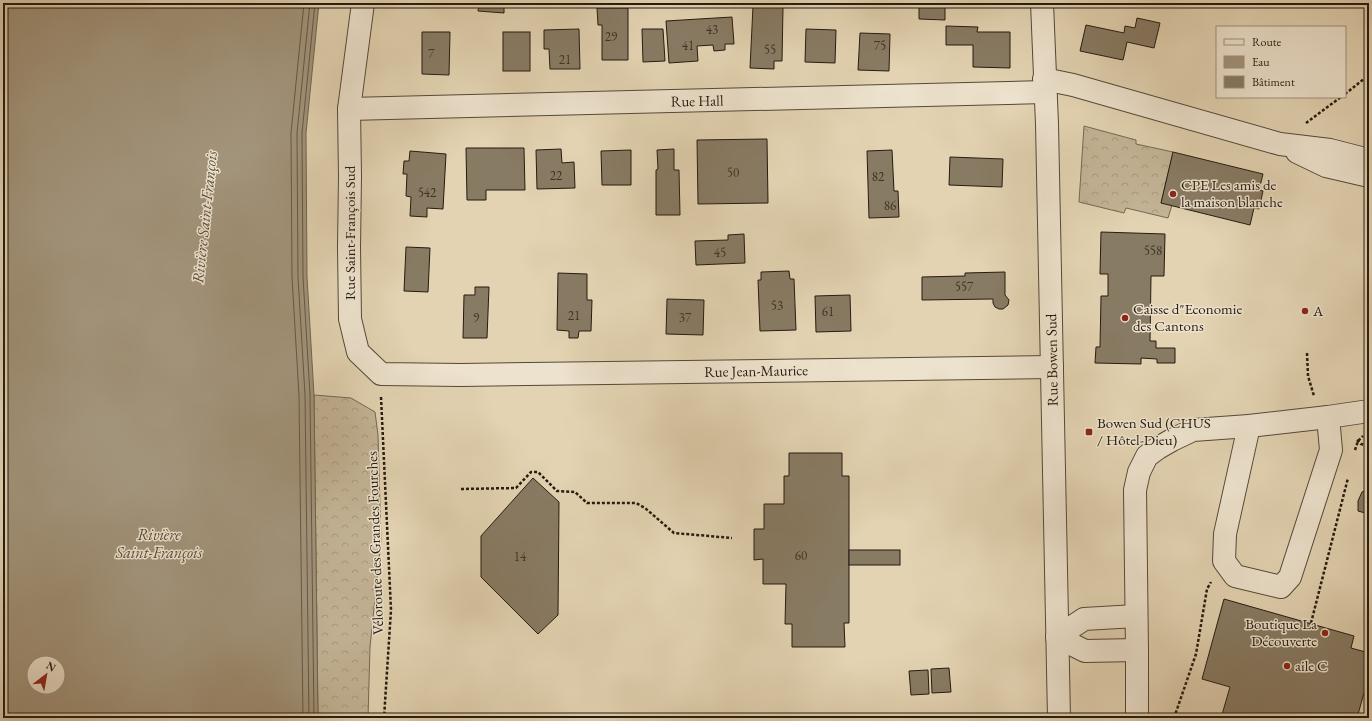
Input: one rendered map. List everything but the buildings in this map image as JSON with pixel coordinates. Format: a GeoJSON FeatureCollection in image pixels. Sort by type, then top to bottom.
{"type":"FeatureCollection","features":[{"type":"Feature","properties":{"kind":"street","name":"Rue Saint-François Sud"},"geometry":{"type":"LineString","coordinates":[[363,3],[349,109],[350,319],[358,352],[381,374],[461,375]]}},
{"type":"Feature","properties":{"kind":"street","name":"Rue Bowen Sud"},"geometry":{"type":"LineString","coordinates":[[1042,3],[1048,132],[1059,718]]}},
{"type":"Feature","properties":{"kind":"street","name":"Rue Hall"},"geometry":{"type":"LineString","coordinates":[[349,109],[1073,85],[1280,144]]}},
{"type":"Feature","properties":{"kind":"street"},"geometry":{"type":"LineString","coordinates":[[1280,144],[1330,150],[1369,160]]}},
{"type":"Feature","properties":{"kind":"street"},"geometry":{"type":"LineString","coordinates":[[1280,144],[1326,166],[1369,176]]}},
{"type":"Feature","properties":{"kind":"street","name":"Rue Jean-Maurice"},"geometry":{"type":"LineString","coordinates":[[461,375],[1052,367]]}},
{"type":"Feature","properties":{"kind":"street"},"geometry":{"type":"LineString","coordinates":[[1137,718],[1135,490],[1139,472],[1147,456],[1172,440],[1193,430],[1249,426],[1328,417],[1369,410]]}},
{"type":"Feature","properties":{"kind":"street"},"geometry":{"type":"LineString","coordinates":[[1249,426],[1225,534],[1224,561],[1235,576],[1281,586],[1290,578],[1331,450],[1328,417]]}},
{"type":"Feature","properties":{"kind":"street"},"geometry":{"type":"LineString","coordinates":[[1136,616],[1084,619],[1057,637],[1085,651],[1136,650]]}},
{"type":"Feature","properties":{"kind":"path"},"geometry":{"type":"LineString","coordinates":[[1346,93],[1369,75]]}},
{"type":"Feature","properties":{"kind":"path"},"geometry":{"type":"LineString","coordinates":[[1280,144],[1340,98]]}},
{"type":"Feature","properties":{"kind":"path","name":"Véloroute des Grandes Fourches"},"geometry":{"type":"LineString","coordinates":[[381,391],[391,610],[384,718]]}},
{"type":"Feature","properties":{"kind":"path"},"geometry":{"type":"LineString","coordinates":[[1354,456],[1358,441],[1366,433]]}},
{"type":"Feature","properties":{"kind":"path"},"geometry":{"type":"LineString","coordinates":[[461,489],[516,488],[531,472],[538,472],[558,491],[575,492],[587,503],[636,503],[645,508],[674,533],[732,538]]}},
{"type":"Feature","properties":{"kind":"path"},"geometry":{"type":"LineString","coordinates":[[1311,623],[1350,472]]}},
{"type":"Feature","properties":{"kind":"path"},"geometry":{"type":"LineString","coordinates":[[1174,718],[1196,654],[1207,589],[1224,561]]}},
{"type":"Feature","properties":{"kind":"green space"},"geometry":{"type":"Polygon","coordinates":[[[1084,126],[1136,140],[1136,144],[1173,152],[1161,203],[1172,205],[1168,218],[1126,208],[1124,213],[1079,202],[1084,126]]]}},
{"type":"Feature","properties":{"kind":"green space"},"geometry":{"type":"Polygon","coordinates":[[[314,395],[351,398],[375,412],[378,435],[381,541],[370,647],[368,718],[318,718],[314,395]]]}},
{"type":"Feature","properties":{"kind":"green space"},"geometry":{"type":"Polygon","coordinates":[[[786,716],[984,716],[985,718],[785,718],[786,716]]]}},
{"type":"Feature","properties":{"kind":"water","name":"Rivière Saint-François"},"geometry":{"type":"Polygon","coordinates":[[[6,3],[319,3],[306,133],[307,277],[314,395],[318,718],[3,718],[3,20],[6,3]]]}},
{"type":"Feature","properties":{"kind":"place","name":"CPE Les amis de la maison blanche"},"geometry":{"type":"Point","coordinates":[1173,194]}},
{"type":"Feature","properties":{"kind":"place","name":"A"},"geometry":{"type":"Point","coordinates":[1305,311]}},
{"type":"Feature","properties":{"kind":"place","name":"Caisse d\"Economie des Cantons"},"geometry":{"type":"Point","coordinates":[1125,318]}},
{"type":"Feature","properties":{"kind":"place","name":"Bowen Sud (CHUS / Hôtel-Dieu)"},"geometry":{"type":"Point","coordinates":[1089,432]}},
{"type":"Feature","properties":{"kind":"place","name":"Boutique La Découverte"},"geometry":{"type":"Point","coordinates":[1325,633]}},
{"type":"Feature","properties":{"kind":"place","name":"aile C"},"geometry":{"type":"Point","coordinates":[1287,666]}}]}
